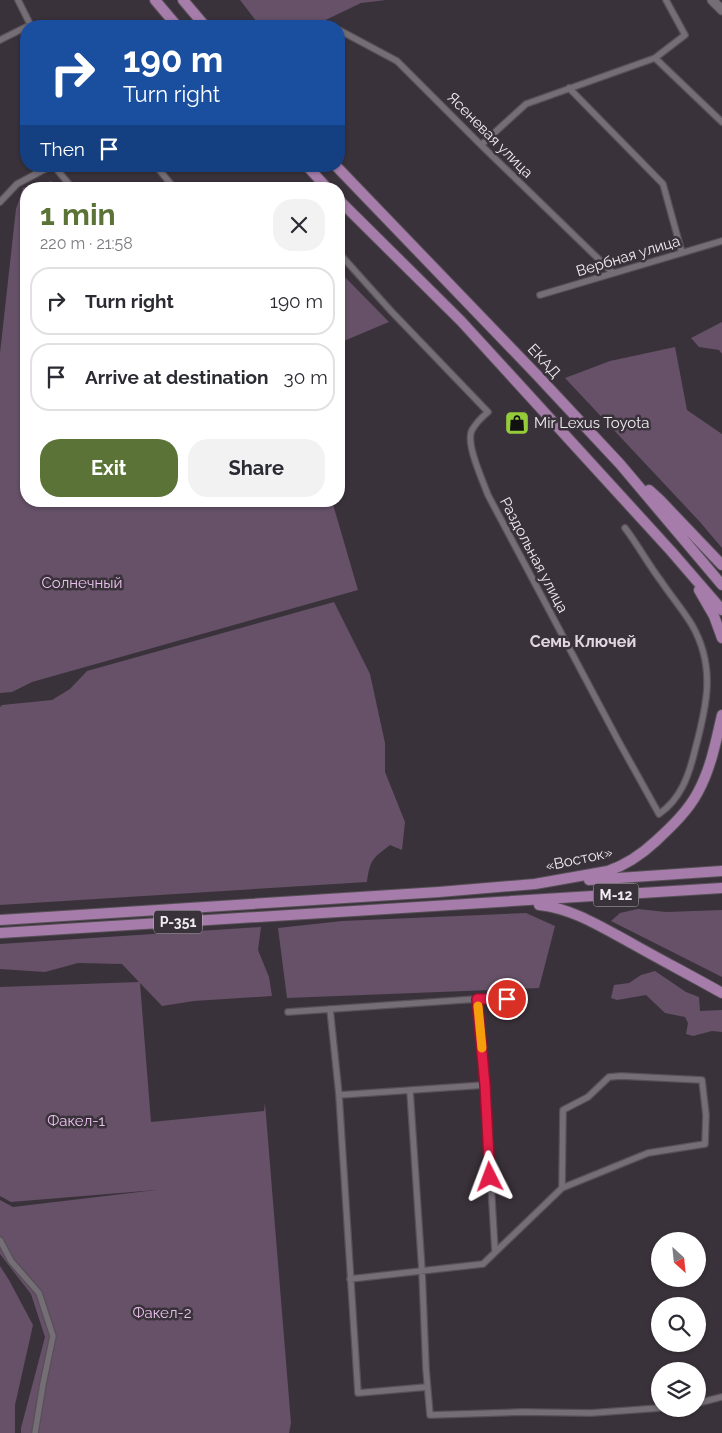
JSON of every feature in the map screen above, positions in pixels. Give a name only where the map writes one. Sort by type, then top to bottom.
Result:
[{"type":"highway","points":[[156,0],[172,20]]},
{"type":"highway","points":[[183,0],[200,20]]},
{"type":"highway","points":[[312,172],[322,182]]},
{"type":"highway","name":"ЕКАД","points":[[342,172],[620,464],[722,585]]},
{"type":"highway","points":[[345,206],[461,321],[671,551],[722,610]]},
{"type":"highway","points":[[620,464],[660,500],[722,565]]},
{"type":"highway","points":[[671,551],[705,599],[722,638]]},
{"type":"highway","name":"«Восток»","points":[[0,920],[440,892],[535,884],[617,868],[651,845],[685,812],[706,776],[722,715]]},
{"type":"highway","points":[[535,884],[722,871]]},
{"type":"highway","name":"М-12","points":[[356,911],[722,888]]},
{"type":"highway","points":[[511,902],[550,906],[574,914],[722,993]]},
{"type":"highway","name":"Р-351","points":[[0,933],[356,911]]},
{"type":"main road","points":[[712,0],[722,10]]},
{"type":"street","points":[[18,0],[26,20]]},
{"type":"street","points":[[481,145],[526,104],[655,58],[685,35],[666,0]]},
{"type":"street","points":[[0,40],[20,30]]},
{"type":"street","name":"Ясеневая улица","points":[[345,33],[397,61],[613,273]]},
{"type":"street","points":[[655,58],[722,122]]},
{"type":"street","points":[[569,88],[663,184],[682,252]]},
{"type":"street","points":[[21,182],[40,172]]},
{"type":"street","points":[[57,172],[67,182]]},
{"type":"street","points":[[161,172],[169,182]]},
{"type":"street","points":[[0,202],[20,182]]},
{"type":"street","name":"Вербная улица","points":[[540,295],[722,241]]},
{"type":"street","name":"Раздольная улица","points":[[345,260],[391,311],[488,412],[471,431],[470,438],[474,457],[488,495],[659,814],[670,807],[683,786],[691,765],[704,715],[708,688],[707,669],[698,637],[691,623],[625,528]]},
{"type":"street","points":[[288,1012],[477,999],[522,999]]},
{"type":"street","points":[[477,999],[485,1085],[495,1252]]},
{"type":"street","points":[[330,1009],[339,1095],[358,1393],[428,1387]]},
{"type":"street","points":[[350,1279],[483,1264],[562,1188],[648,1153],[704,1144],[706,1115],[702,1080],[609,1077],[588,1097],[563,1110],[562,1188]]},
{"type":"street","points":[[339,1095],[485,1085]]},
{"type":"street","points":[[410,1091],[430,1415],[522,1412],[591,1413],[651,1409]]},
{"type":"street","points":[[0,1240],[12,1261],[39,1293],[53,1336],[35,1433]]},
{"type":"street","points":[[706,1401],[722,1397]]},
{"type":"green space","points":[[240,0],[386,0],[361,3],[326,20],[255,20]]},
{"type":"green space","name":"Солнечный","points":[[20,197],[20,507],[334,507],[358,590],[32,682],[12,692],[0,693],[0,353],[16,209]]},
{"type":"green space","points":[[345,277],[389,322],[345,340]]},
{"type":"green space","points":[[722,322],[722,354],[719,350],[699,347],[691,338]]},
{"type":"green space","points":[[675,347],[687,410],[722,434],[722,548],[565,378],[610,361]]},
{"type":"green space","points":[[334,602],[370,674],[385,743],[385,772],[405,822],[402,850],[390,845],[379,854],[371,864],[367,882],[0,905],[0,707],[2,705],[52,700],[70,689],[87,671]]},
{"type":"green space","points":[[638,909],[666,912],[722,910],[722,977],[611,921],[620,913]]},
{"type":"green space","points":[[526,913],[555,926],[539,988],[287,998],[278,928],[342,921]]},
{"type":"green space","name":"Факел-2","points":[[261,927],[258,950],[269,977],[272,996],[194,1001],[162,1006],[140,983],[151,1122],[264,1111],[265,1103],[291,1423],[289,1433],[21,1433],[45,1337],[31,1294],[0,1254],[0,1200],[13,1207],[156,1190],[11,1202],[0,1196],[0,987],[139,982],[122,964],[78,963],[45,972],[0,969],[0,944]]},
{"type":"green space","points":[[655,971],[686,992],[699,997],[700,1011],[722,1010],[722,1032],[712,1031],[693,1036],[686,1034],[688,1023],[685,1017],[665,1013],[646,995],[617,1000],[611,998],[614,985],[629,983],[641,975]]},
{"type":"green space","points":[[0,1266],[33,1325],[15,1405],[15,1433],[0,1433]]},
{"type":"slow traffic","points":[[478,1006],[482,1048]]},
{"type":"place","name":"Mir Lexus Toyota","points":[[517,423]]},
{"type":"district","name":"Семь Ключей","points":[[583,641]]},
{"type":"route","points":[[490,1177],[485,1085],[477,999],[507,999]]},
{"type":"park label","name":"Факел-1","points":[[76,1121]]}]
